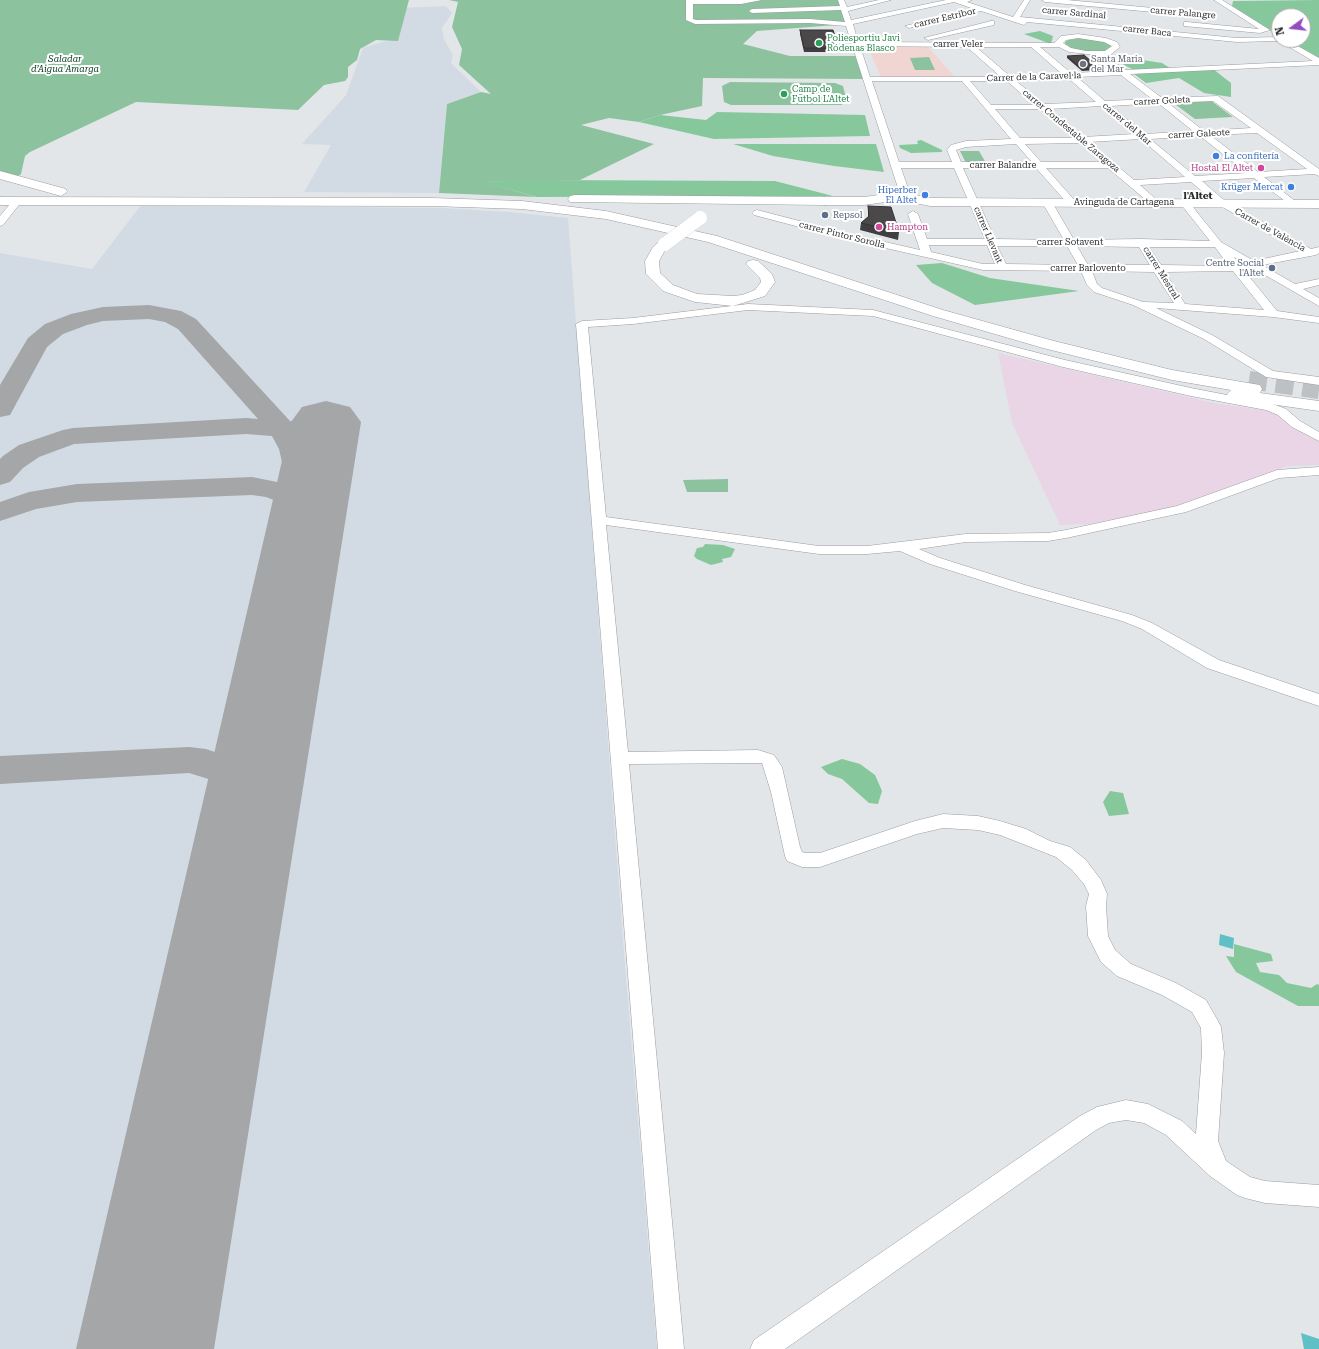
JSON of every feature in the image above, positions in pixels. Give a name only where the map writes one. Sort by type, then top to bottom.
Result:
[{"type":"highway","points":[[0,175],[46,189],[72,194],[196,197]]},
{"type":"highway","points":[[0,199],[196,197],[819,202]]},
{"type":"highway","points":[[62,198],[165,201]]},
{"type":"highway","points":[[0,199],[18,201],[425,201],[522,206],[573,211],[641,222],[712,239],[938,313],[1049,345],[1172,374],[1252,385],[1050,339],[942,307],[758,247],[688,227],[575,207],[464,199]]},
{"type":"highway","points":[[753,264],[767,277],[768,282],[760,293],[733,301],[694,298],[668,288],[654,274],[652,261],[658,250],[665,244],[712,210],[733,205],[819,202]]},
{"type":"highway","points":[[573,211],[642,227],[904,314],[1068,360],[1186,386],[1319,406]]},
{"type":"main road","name":"Avinguda de Cartagena","points":[[819,202],[871,204],[908,202],[1319,204]]},
{"type":"main road","points":[[1292,204],[1319,218]]},
{"type":"street","points":[[759,0],[741,2],[690,1],[690,20],[695,22],[810,21],[850,24],[954,0],[970,0]]},
{"type":"street","points":[[746,11],[843,6],[888,0]]},
{"type":"street","points":[[954,0],[1068,37],[1090,37],[1106,40],[1116,46],[1112,51],[1100,54],[1077,52],[1059,45],[1060,40],[1068,37]]},
{"type":"street","points":[[1016,19],[1028,0]]},
{"type":"street","name":"carrer Palangre","points":[[1045,0],[1105,3],[1212,16]]},
{"type":"street","points":[[1090,37],[1105,3]]},
{"type":"street","points":[[1216,3],[1228,7],[1269,32]]},
{"type":"street","points":[[843,6],[857,44],[895,165],[925,248]]},
{"type":"street","name":"carrer Sardinal","points":[[1022,8],[1034,9]]},
{"type":"street","name":"carrer Estribor","points":[[909,26],[982,9]]},
{"type":"street","points":[[690,11],[698,11]]},
{"type":"street","name":"carrer Palangre","points":[[1228,17],[1248,19]]},
{"type":"street","name":"carrer Baca","points":[[1016,19],[1097,21],[1237,40],[1271,39]]},
{"type":"street","points":[[926,44],[922,40],[991,23]]},
{"type":"street","points":[[1178,23],[1269,32]]},
{"type":"street","points":[[971,45],[1010,36]]},
{"type":"street","name":"carrer Veler","points":[[857,44],[1059,45]]},
{"type":"street","name":"carrer Condestable Zaragoza","points":[[971,45],[1155,203]]},
{"type":"street","name":"carrer del Mar","points":[[1032,45],[1222,203]]},
{"type":"street","points":[[1295,48],[1319,62]]},
{"type":"street","points":[[1100,54],[1292,204]]},
{"type":"street","name":"Carrer de la Caravel·la","points":[[868,79],[1010,79],[1319,62]]},
{"type":"street","points":[[964,79],[990,107],[1071,202]]},
{"type":"street","name":"carrer Goleta","points":[[990,107],[1043,107],[1215,98],[1259,130]]},
{"type":"street","points":[[1259,130],[1318,172]]},
{"type":"street","name":"carrer Galeote","points":[[954,147],[966,144],[1019,141],[1082,140],[1259,130]]},
{"type":"street","name":"carrer Llevant","points":[[954,147],[951,150],[959,165],[1002,268]]},
{"type":"street","name":"carrer Balandre","points":[[895,165],[1111,165]]},
{"type":"street","points":[[1132,183],[1318,172]]},
{"type":"street","points":[[0,222],[18,201]]},
{"type":"street","points":[[1047,202],[1085,268],[1092,285],[1098,290],[1137,303],[1208,337],[1270,374],[1319,381]]},
{"type":"street","points":[[1185,203],[1273,314]]},
{"type":"street","name":"Carrer de València","points":[[1222,203],[1314,251],[1319,257]]},
{"type":"street","name":"carrer Pintor Sorolla","points":[[757,213],[906,250],[925,248]]},
{"type":"street","name":"carrer Sotavent","points":[[925,248],[991,242],[1142,242],[1218,244]]},
{"type":"street","name":"carrer Mestral","points":[[1142,242],[1180,304]]},
{"type":"street","points":[[1218,244],[1319,304]]},
{"type":"street","name":"carrer Barlovento","points":[[925,248],[973,266],[1002,268],[1228,269],[1314,251]]},
{"type":"street","points":[[1292,288],[1319,282]]},
{"type":"street","points":[[1137,303],[1273,314],[1319,320]]},
{"type":"street","points":[[671,1349],[582,324],[633,321],[733,308],[865,311],[1013,351],[1122,378],[1269,407],[1282,412],[1296,424],[1319,437]]},
{"type":"street","points":[[599,520],[638,524],[819,550],[867,550],[902,547],[966,538],[1054,536],[1181,509],[1277,474],[1319,471]]},
{"type":"street","points":[[902,547],[935,561],[1020,588],[1126,618],[1147,626],[1213,664],[1319,700]]},
{"type":"street","points":[[620,758],[758,756],[768,759],[773,767],[780,792],[794,856],[806,861],[820,860],[915,828],[944,821],[978,823],[1000,828],[1020,834],[1062,852],[1079,865],[1092,880],[1098,894],[1096,906],[1098,936],[1108,956],[1124,970],[1169,989],[1199,1006],[1210,1027],[1213,1053],[1207,1141],[1218,1168]]},
{"type":"street","points":[[763,1349],[1088,1123],[1105,1114],[1126,1110],[1148,1114],[1174,1128],[1218,1168],[1244,1187],[1265,1192],[1319,1196]]},
{"type":"shaded area","points":[[446,6],[452,13],[442,28],[444,39],[453,55],[451,63],[481,92],[447,104],[439,193],[304,192],[331,145],[302,144],[346,95],[363,48],[389,40],[399,8]]},
{"type":"shaded area","points":[[868,47],[928,47],[954,76],[881,77]]},
{"type":"shaded area","points":[[141,205],[442,208],[509,212],[568,218],[625,965],[657,1349],[0,1349],[0,253],[92,269]]},
{"type":"shaded area","points":[[998,353],[1214,403],[1276,412],[1319,439],[1319,465],[1287,466],[1170,508],[1089,524],[1060,525],[1012,423]]},
{"type":"green space","name":"Saladar d’Aigua Amarga","points":[[0,0],[409,0],[398,41],[376,40],[360,49],[357,60],[348,67],[348,77],[345,81],[324,85],[298,110],[136,102],[30,152],[25,156],[21,174],[16,178],[0,173]]},
{"type":"green space","points":[[449,0],[840,0],[850,24],[757,31],[743,44],[790,56],[861,56],[868,79],[703,78],[702,106],[660,115],[639,122],[609,118],[581,125],[654,144],[580,180],[484,182],[536,197],[439,193],[447,104],[481,92],[491,94],[459,65],[462,49],[452,27],[458,2]]},
{"type":"green space","points":[[1319,0],[1319,59],[1300,48],[1311,48],[1311,8],[1271,8],[1271,31],[1232,6],[1233,1]]},
{"type":"green space","points":[[1040,31],[1053,36],[1051,44],[1024,34]]},
{"type":"green space","points":[[1080,38],[1106,42],[1112,47],[1105,51],[1087,52],[1071,49],[1065,45],[1065,42],[1068,40]]},
{"type":"green space","points":[[1116,56],[1162,63],[1170,68],[1134,70],[1124,65]]},
{"type":"green space","points":[[929,57],[935,70],[915,70],[910,58]]},
{"type":"green space","points":[[1213,69],[1231,83],[1231,97],[1204,93],[1179,78],[1146,83],[1134,74],[1172,70]]},
{"type":"green space","name":"Camp de Futbol L'Altet","points":[[730,82],[835,83],[843,86],[847,102],[841,105],[731,105],[724,102],[722,86]]},
{"type":"green space","points":[[1210,100],[1233,117],[1195,119],[1172,102]]},
{"type":"green space","points":[[717,112],[865,115],[870,136],[714,139],[639,122],[660,115],[706,120]]},
{"type":"green space","points":[[921,140],[942,150],[942,152],[911,153],[900,148],[899,145],[918,144],[917,141]]},
{"type":"green space","points":[[733,144],[876,144],[884,172],[773,156]]},
{"type":"green space","points":[[960,151],[979,151],[986,163],[966,163]]},
{"type":"green space","points":[[533,180],[775,181],[833,196],[537,197],[482,182]]},
{"type":"green space","points":[[942,263],[990,278],[1079,291],[975,305],[932,283],[916,265]]},
{"type":"green space","points":[[728,479],[728,492],[687,492],[683,480]]},
{"type":"green space","points":[[705,544],[723,545],[735,549],[731,557],[722,559],[723,562],[711,565],[697,559],[694,556],[697,548],[703,547]]},
{"type":"green space","points":[[842,759],[860,764],[875,775],[882,791],[878,804],[869,803],[842,779],[828,774],[821,767]]},
{"type":"green space","points":[[1110,791],[1123,793],[1129,814],[1109,816],[1103,802]]},
{"type":"green space","points":[[1234,944],[1271,954],[1273,961],[1256,963],[1260,972],[1279,975],[1287,983],[1311,988],[1317,984],[1319,985],[1319,1006],[1298,1006],[1236,972],[1226,956],[1234,957]]},
{"type":"water","points":[[1220,934],[1234,938],[1233,949],[1219,945]]},
{"type":"water","points":[[1301,1333],[1319,1339],[1319,1349],[1304,1349]]},
{"type":"building","name":"Poliesportiu Javi Ródenas Blasco","points":[[800,30],[833,30],[839,48],[804,48]]},
{"type":"building","name":"Santa Maria del Mar","points":[[1084,55],[1099,68],[1082,69],[1067,56]]},
{"type":"building","points":[[868,206],[891,207],[899,232],[861,223],[869,216]]},
{"type":"taxiway","points":[[0,409],[37,343],[54,329],[80,319],[103,314],[149,312],[172,316],[187,324],[282,429]]},
{"type":"taxiway","points":[[0,476],[13,462],[29,451],[54,441],[73,436],[246,426],[282,429]]},
{"type":"taxiway","points":[[0,512],[29,501],[77,493],[252,486],[273,489],[289,496],[299,504],[308,517],[300,474],[293,449],[282,429]]},
{"type":"taxiway","points":[[282,429],[295,430]]},
{"type":"taxiway","points":[[0,770],[189,760],[206,763],[228,771],[245,786],[252,805]]},
{"type":"runway","points":[[145,1349],[326,422]]},
{"type":"tunnel","points":[[1249,380],[1319,390]]},
{"type":"place","name":"Poliesportiu Javi Ródenas Blasco","points":[[819,43]]},
{"type":"place","name":"Santa Maria del Mar","points":[[1083,64]]},
{"type":"place","name":"Camp de Futbol L'Altet","points":[[784,94]]},
{"type":"place","name":"La confitería","points":[[1216,156]]},
{"type":"place","name":"Hostal El Altet","points":[[1261,168]]},
{"type":"place","name":"Krüger Mercat","points":[[1291,187]]},
{"type":"place","name":"Hiperber El Altet","points":[[925,195]]},
{"type":"place","name":"Repsol","points":[[825,215]]},
{"type":"place","name":"Hampton","points":[[879,227]]},
{"type":"place","name":"Centre Social l'Altet","points":[[1272,268]]},
{"type":"district","name":"l'Altet","points":[[1198,196]]}]
